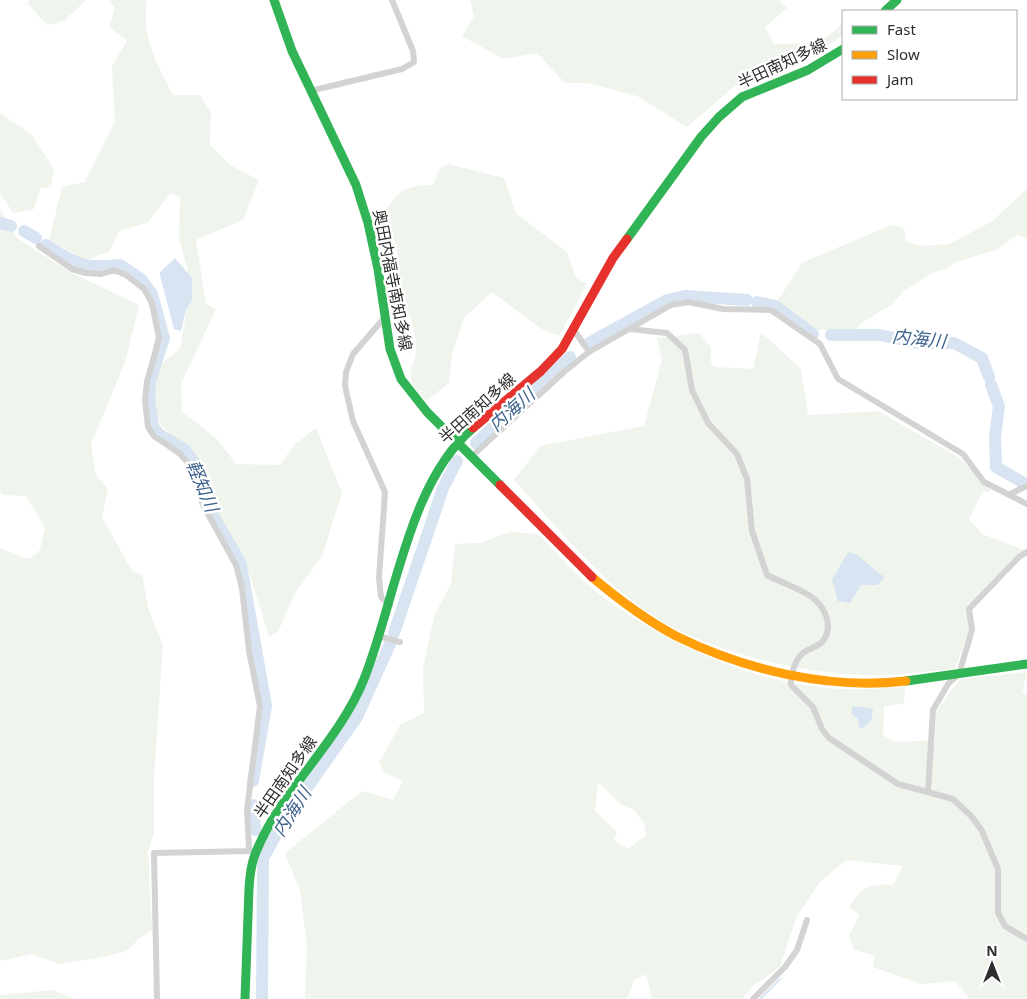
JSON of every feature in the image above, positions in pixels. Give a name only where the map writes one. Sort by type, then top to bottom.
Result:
[{"type":"main road","name":"奥田内福寺南知多線","points":[[274,0],[310,91],[340,149],[356,186],[368,223],[386,316],[390,349],[400,379],[427,412],[563,549],[624,604],[675,635],[704,649],[753,666],[791,676],[865,683],[889,683],[1027,664]]},
{"type":"main road","points":[[886,10],[897,0]]},
{"type":"main road","name":"半田南知多線","points":[[245,999],[252,851],[350,709],[364,680],[390,606],[428,485],[440,465],[458,442],[541,372],[562,349],[613,258],[701,137],[719,117],[742,97],[808,70],[842,51]]},
{"type":"street","points":[[310,91],[402,69],[414,62],[413,51],[392,0]]},
{"type":"street","points":[[39,246],[72,269],[86,273],[101,274],[114,270],[126,275],[144,289],[152,303],[159,338],[147,382],[145,400],[148,427],[154,436],[179,453],[189,464],[203,505],[236,565],[242,588],[249,651],[260,706],[247,810],[252,851],[154,853],[158,999]]},
{"type":"street","points":[[472,456],[565,371],[589,352],[671,305],[688,302],[723,308],[771,310],[820,344],[838,379],[963,454],[984,482],[1027,504]]},
{"type":"street","points":[[386,316],[353,354],[346,372],[345,386],[353,421],[385,492],[379,578],[381,597],[390,606]]},
{"type":"street","points":[[630,329],[667,333],[685,350],[692,390],[708,422],[737,454],[747,480],[752,531],[767,575],[809,596],[825,610],[828,622],[824,640],[803,653],[791,676],[790,685],[813,707],[822,729],[829,738],[898,784],[953,799],[972,817],[982,832],[998,869],[998,913],[1005,926],[1027,939]]},
{"type":"street","points":[[574,330],[589,352]]},
{"type":"street","points":[[1010,494],[1027,486]]},
{"type":"street","points":[[928,791],[930,730],[934,710],[948,684],[959,674],[972,630],[969,609],[1019,557],[1027,552]]},
{"type":"street","points":[[379,636],[400,642]]},
{"type":"street","points":[[753,999],[785,967],[797,950],[807,920]]},
{"type":"shaded area","points":[[29,0],[86,0],[64,21],[47,25],[28,4]]},
{"type":"shaded area","points":[[108,0],[147,0],[146,26],[151,49],[173,95],[200,95],[211,113],[210,145],[230,165],[259,180],[243,220],[196,240],[206,304],[216,309],[181,384],[182,412],[217,439],[236,464],[280,465],[293,446],[316,428],[342,493],[322,556],[295,593],[278,632],[269,636],[246,563],[217,513],[198,461],[189,449],[173,438],[156,419],[153,393],[157,367],[180,349],[187,309],[187,268],[179,238],[180,198],[171,193],[147,223],[119,231],[110,251],[86,260],[49,240],[62,187],[85,182],[115,122],[112,66],[127,41],[109,27],[115,8]]},
{"type":"shaded area","points":[[470,0],[779,0],[787,8],[765,27],[774,44],[812,42],[836,30],[842,23],[842,35],[834,42],[803,60],[798,56],[782,58],[779,67],[736,85],[687,127],[637,96],[588,83],[565,83],[537,53],[503,59],[462,36],[474,16]]},
{"type":"shaded area","points":[[0,113],[32,135],[54,169],[51,187],[40,188],[34,209],[13,213],[0,193]]},
{"type":"shaded area","points":[[448,164],[504,178],[516,213],[567,252],[576,278],[587,284],[559,336],[540,328],[492,292],[464,318],[452,353],[449,383],[426,401],[412,383],[411,372],[416,353],[416,343],[410,316],[389,307],[384,265],[398,258],[393,233],[376,222],[398,194],[411,188],[433,185],[439,170]]},
{"type":"shaded area","points":[[1027,189],[1027,238],[1017,235],[996,250],[956,262],[946,269],[932,273],[904,291],[891,305],[860,324],[856,331],[814,330],[776,303],[803,262],[892,225],[904,228],[906,242],[921,246],[949,244],[991,222]]},
{"type":"shaded area","points":[[0,209],[17,238],[70,272],[139,305],[126,360],[91,444],[96,475],[108,489],[102,517],[132,571],[142,574],[148,608],[163,645],[154,776],[154,833],[148,852],[152,930],[137,940],[131,948],[120,953],[59,964],[32,954],[0,961],[0,548],[24,558],[30,558],[40,550],[45,528],[26,496],[2,495],[0,491]]},
{"type":"shaded area","points":[[175,258],[192,278],[192,300],[186,310],[181,331],[174,329],[160,275],[160,272]]},
{"type":"shaded area","points":[[761,332],[801,369],[808,415],[878,411],[960,458],[991,491],[982,493],[969,519],[982,534],[1027,551],[967,607],[969,630],[955,669],[887,675],[839,674],[754,658],[698,639],[673,628],[632,601],[579,552],[514,480],[540,446],[644,426],[662,360],[657,338],[699,333],[711,347],[711,363],[714,367],[753,369]]},
{"type":"shaded area","points":[[510,532],[538,534],[586,583],[629,615],[687,647],[749,672],[781,681],[813,686],[852,689],[905,687],[904,703],[884,707],[883,735],[895,742],[935,740],[936,712],[960,679],[1027,672],[1022,693],[1027,693],[1027,999],[970,999],[955,981],[921,984],[873,967],[874,955],[854,950],[849,936],[860,914],[849,908],[857,895],[866,888],[878,885],[893,885],[903,866],[846,860],[820,882],[796,918],[780,967],[753,986],[742,999],[652,999],[646,974],[634,980],[627,999],[305,999],[307,947],[300,891],[285,853],[362,791],[393,800],[403,781],[385,773],[379,763],[400,725],[424,713],[423,669],[434,616],[451,584],[455,544],[480,543]],"holes":[[[598,782],[620,804],[633,809],[644,822],[646,835],[628,849],[614,840],[617,832],[595,811]]]},
{"type":"shaded area","points":[[848,552],[856,554],[885,578],[877,585],[861,585],[850,603],[838,601],[832,580]]},
{"type":"shaded area","points":[[853,706],[873,709],[871,721],[863,728],[859,727],[858,719],[851,714]]},
{"type":"shaded area","points":[[53,990],[74,999],[0,999],[0,995]]},
{"type":"waterway","name":"軽知川","points":[[0,223],[11,226]]},
{"type":"waterway","name":"軽知川","points":[[24,231],[36,238]]},
{"type":"waterway","name":"軽知川","points":[[46,245],[81,264],[97,266],[120,265],[141,279],[152,294],[164,338],[150,382],[149,400],[153,427],[160,435],[185,450],[194,463],[209,508],[241,564],[266,706],[253,781]]},
{"type":"waterway","name":"内海川","points":[[589,343],[667,300],[685,296],[747,300]]},
{"type":"waterway","name":"内海川","points":[[757,302],[775,306],[813,334]]},
{"type":"waterway","name":"内海川","points":[[831,335],[880,335],[918,343],[954,343],[982,358],[989,377]]},
{"type":"waterway","name":"内海川","points":[[476,443],[570,357]]},
{"type":"waterway","name":"内海川","points":[[991,385],[999,406],[995,437],[996,467],[1022,482]]},
{"type":"waterway","name":"内海川","points":[[394,633],[443,488],[457,461]]},
{"type":"waterway","name":"内海川","points":[[262,999],[263,858],[285,819],[357,717],[390,644]]},
{"type":"waterway","name":"軽知川","points":[[253,805],[255,830]]},
{"type":"waterway","points":[[760,999],[780,979]]},
{"type":"traffic: fast","points":[[274,0],[292,51],[356,185],[368,223],[378,269],[390,349],[401,379],[427,412],[500,485]]},
{"type":"traffic: fast","points":[[886,10],[897,0]]},
{"type":"traffic: fast","points":[[627,239],[701,137],[719,117],[742,97],[808,70],[842,50]]},
{"type":"traffic: fast","points":[[245,999],[249,883],[253,859],[267,829],[280,808],[340,724],[353,702],[364,679],[375,648],[418,511],[433,480],[451,451],[473,428]]},
{"type":"traffic: fast","points":[[906,681],[1027,664]]},
{"type":"traffic: slow","points":[[592,577],[632,609],[665,630],[730,659],[788,675],[818,680],[847,683],[906,681]]},
{"type":"traffic: jam","points":[[473,428],[541,371],[562,349],[613,258],[627,239]]},
{"type":"traffic: jam","points":[[500,485],[592,577]]}]
